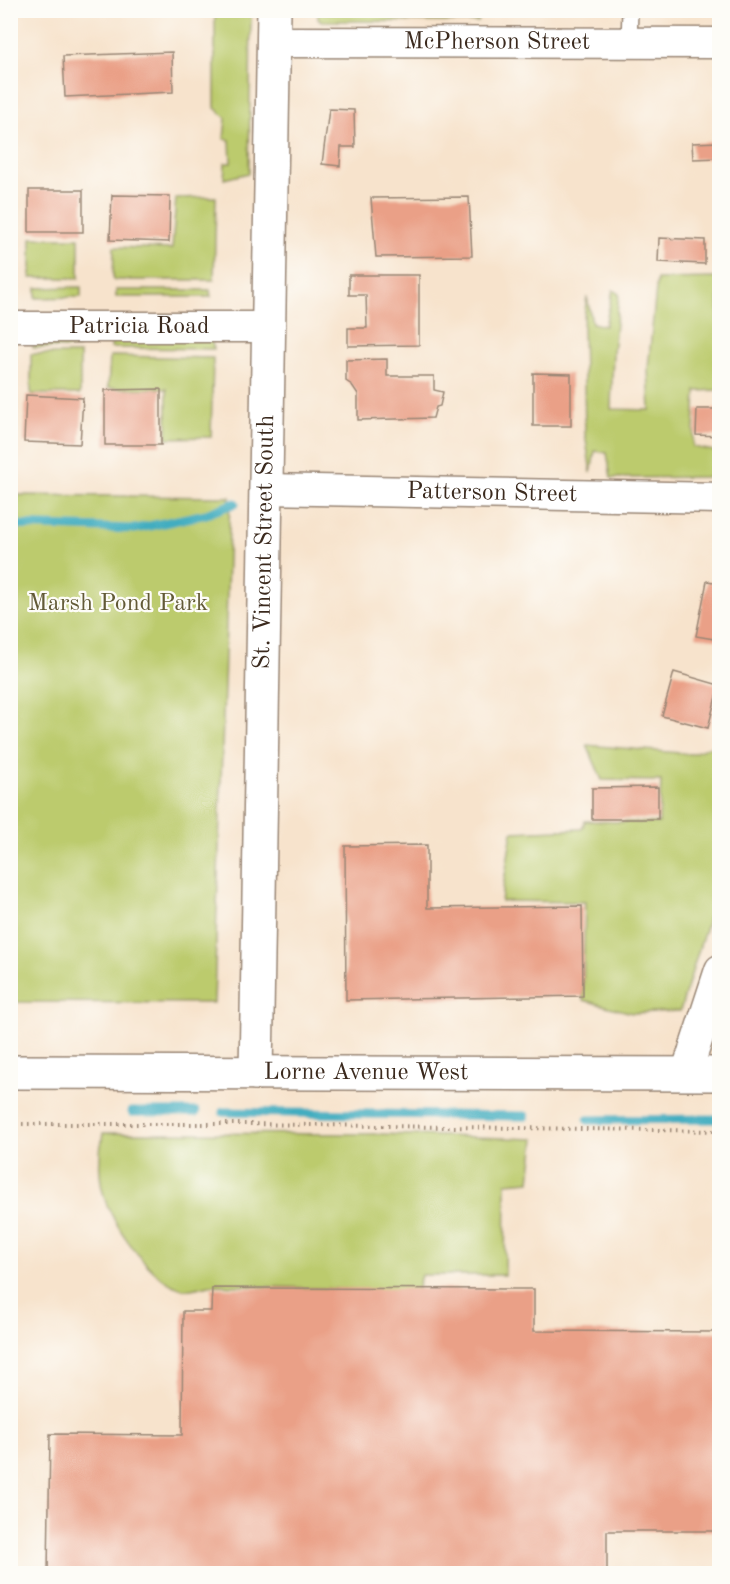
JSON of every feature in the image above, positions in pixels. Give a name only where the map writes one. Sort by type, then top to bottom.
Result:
[{"type":"street","name":"St. Vincent Street South","points":[[256,1073],[274,10]]},
{"type":"street","name":"McPherson Street","points":[[273,42],[720,43]]},
{"type":"street","name":"Patricia Road","points":[[10,327],[269,327]]},
{"type":"street","name":"Patterson Street","points":[[266,489],[720,498]]},
{"type":"street","points":[[686,1074],[720,970]]},
{"type":"street","name":"Lorne Avenue West","points":[[10,1072],[720,1074]]},
{"type":"lane","points":[[629,43],[630,10]]},
{"type":"path","points":[[10,1124],[246,1124],[720,1131]]},
{"type":"green space","points":[[318,10],[484,11],[478,22],[322,21],[318,19]]},
{"type":"green space","points":[[215,11],[251,11],[249,173],[224,179],[225,163],[231,163],[230,140],[224,139],[226,118],[215,108]]},
{"type":"green space","points":[[216,197],[214,280],[113,280],[114,247],[172,249],[176,198]]},
{"type":"green space","points":[[31,238],[79,238],[79,278],[31,278]]},
{"type":"green space","points":[[719,278],[719,390],[696,391],[693,447],[719,452],[719,477],[611,478],[607,453],[595,451],[591,473],[585,433],[583,325],[587,297],[592,323],[605,326],[613,290],[619,294],[613,353],[611,409],[650,410],[648,369],[657,279]]},
{"type":"green space","points":[[81,287],[81,297],[36,298],[36,288]]},
{"type":"green space","points":[[116,290],[210,290],[211,297],[116,297]]},
{"type":"green space","points":[[33,338],[78,338],[78,348],[33,348]]},
{"type":"green space","points":[[112,338],[211,340],[214,349],[111,348]]},
{"type":"green space","points":[[31,354],[80,354],[80,394],[31,394]]},
{"type":"green space","points":[[110,356],[213,358],[211,437],[167,438],[167,389],[108,388]]},
{"type":"green space","name":"Marsh Pond Park","points":[[11,495],[230,497],[214,1003],[11,1002]]},
{"type":"green space","points":[[719,743],[719,884],[680,1011],[632,1013],[583,1000],[585,902],[501,901],[512,832],[582,829],[585,821],[659,823],[661,781],[602,780],[587,745],[691,754]]},
{"type":"green space","points":[[103,1133],[381,1134],[535,1139],[530,1181],[506,1183],[505,1275],[421,1275],[417,1291],[210,1285],[183,1289],[160,1277],[149,1267],[138,1255],[113,1217],[104,1197],[100,1179],[100,1151]]},
{"type":"building","points":[[172,52],[173,92],[65,97],[63,56]]},
{"type":"building","points":[[329,109],[354,110],[355,147],[341,147],[340,166],[322,164]]},
{"type":"building","points":[[720,142],[720,158],[693,159],[692,143]]},
{"type":"building","points":[[29,190],[83,190],[83,232],[29,232]]},
{"type":"building","points":[[112,195],[170,196],[169,242],[110,240]]},
{"type":"building","points":[[469,197],[472,256],[376,257],[371,198]]},
{"type":"building","points":[[659,238],[705,240],[705,264],[658,262]]},
{"type":"building","points":[[349,275],[419,275],[419,345],[348,346],[348,328],[367,328],[366,295],[349,295]]},
{"type":"building","points":[[387,359],[387,376],[434,376],[434,390],[443,392],[440,406],[436,407],[433,418],[358,420],[358,394],[346,381],[346,360]]},
{"type":"building","points":[[533,373],[571,374],[571,426],[533,426]]},
{"type":"building","points":[[161,389],[161,445],[105,445],[105,390]]},
{"type":"building","points":[[26,395],[83,398],[80,444],[24,442]]},
{"type":"building","points":[[697,409],[720,409],[720,436],[696,435]]},
{"type":"building","points":[[707,581],[720,583],[720,640],[696,636]]},
{"type":"building","points":[[674,672],[719,685],[708,728],[662,716]]},
{"type":"building","points":[[658,787],[658,819],[592,819],[592,788]]},
{"type":"building","points":[[427,845],[427,908],[582,906],[583,996],[346,1000],[345,846]]},
{"type":"building","points":[[212,1288],[534,1289],[534,1331],[720,1332],[720,1531],[607,1531],[607,1574],[48,1574],[50,1434],[182,1435],[183,1311],[211,1311]]},
{"type":"waterway","points":[[10,525],[135,529],[206,514],[235,503]]},
{"type":"waterway","points":[[132,1112],[196,1112]]},
{"type":"waterway","points":[[223,1112],[525,1116]]},
{"type":"waterway","points":[[588,1120],[720,1119]]}]
